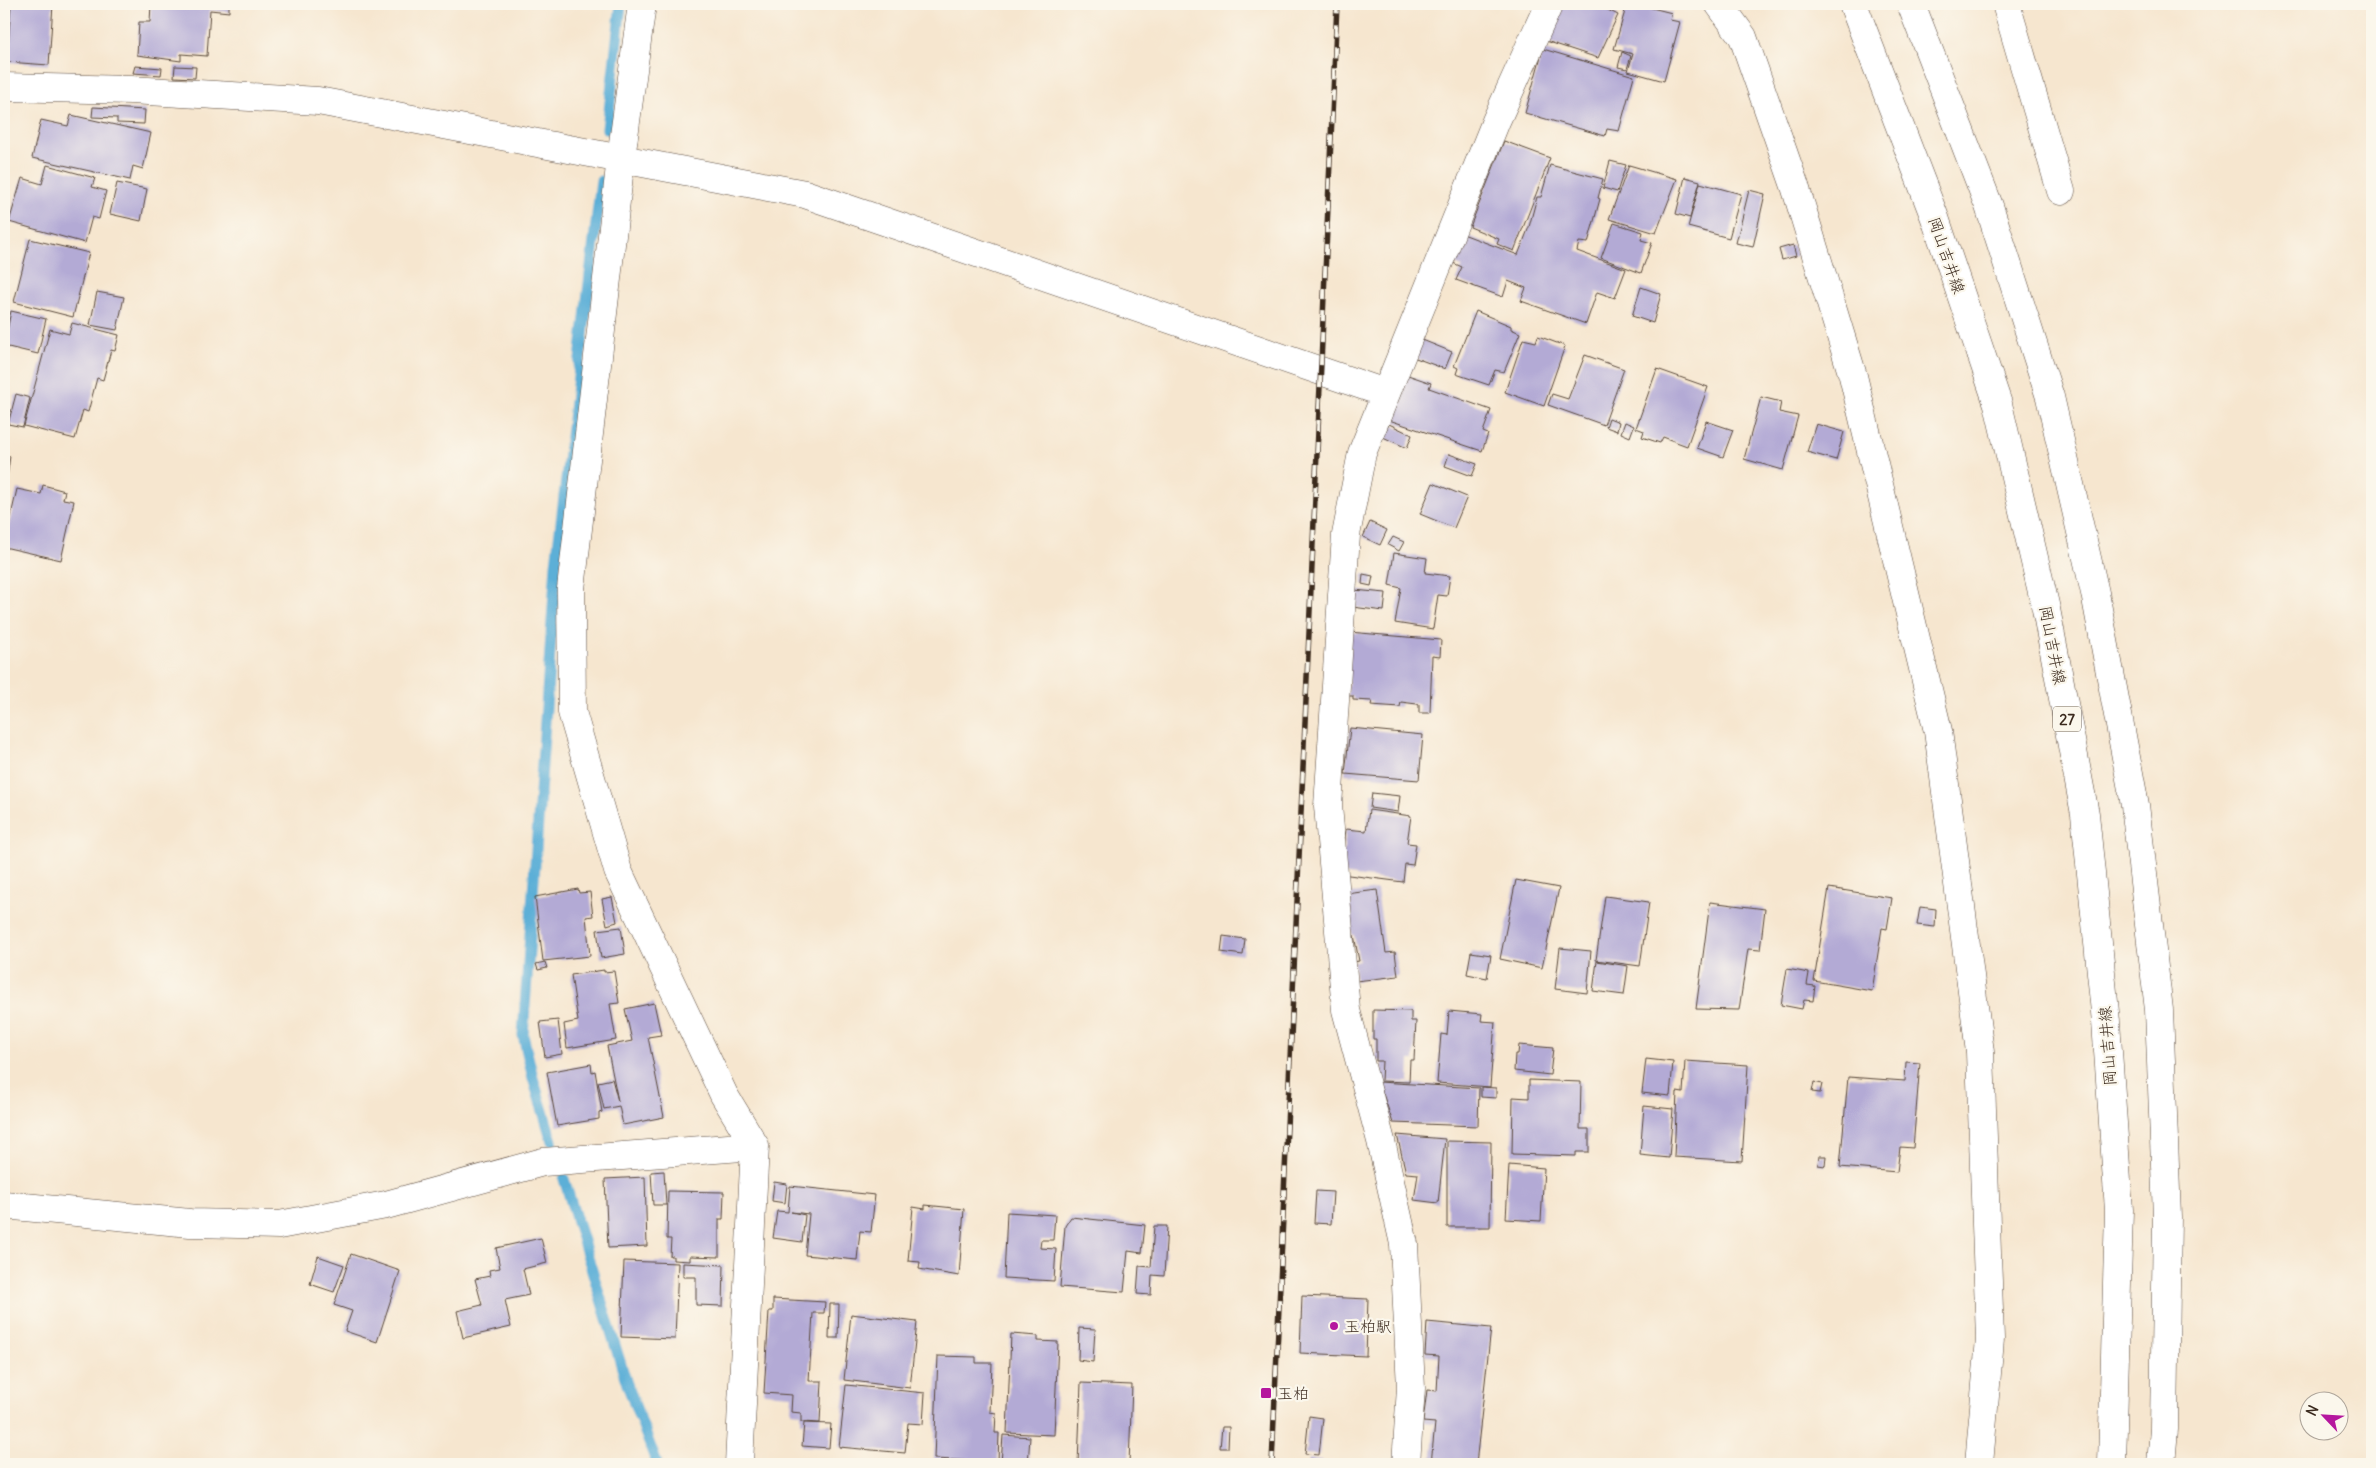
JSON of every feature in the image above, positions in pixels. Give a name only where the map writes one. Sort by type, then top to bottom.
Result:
[{"type":"street","points":[[642,4],[621,158],[571,589],[572,712],[618,871],[724,1095],[755,1146],[739,1464]]},
{"type":"street","points":[[1406,1464],[1411,1388],[1404,1244],[1381,1141],[1346,1010],[1328,806],[1346,535],[1362,453],[1496,121],[1549,4]]},
{"type":"street","points":[[1718,4],[1743,37],[1795,186],[1853,376],[1938,731],[1980,1052],[1990,1339],[1979,1464]]},
{"type":"street","name":"岡山吉井線","points":[[1853,4],[1935,218],[1998,404],[2046,609],[2085,814],[2106,1022],[2119,1210],[2112,1464]]},
{"type":"street","points":[[1911,4],[1989,206],[2050,398],[2094,594],[2135,805],[2159,1010],[2167,1197],[2164,1419],[2161,1464]]},
{"type":"street","points":[[2006,4],[2061,191]]},
{"type":"street","points":[[4,87],[131,90],[318,101],[804,194],[1385,393]]},
{"type":"street","points":[[4,1205],[190,1223],[279,1225],[386,1205],[543,1162],[755,1146]]},
{"type":"building","points":[[11,4],[53,4],[49,65],[7,62]]},
{"type":"building","points":[[151,4],[229,4],[229,12],[210,10],[207,56],[181,54],[181,61],[137,55],[139,22],[150,22]]},
{"type":"building","points":[[1563,4],[1609,4],[1606,9],[1618,15],[1598,58],[1546,41]]},
{"type":"building","points":[[1627,4],[1636,4],[1672,13],[1670,20],[1680,22],[1664,81],[1628,71],[1633,54],[1614,49]]},
{"type":"building","points":[[1543,49],[1634,76],[1619,131],[1607,129],[1605,136],[1525,113]]},
{"type":"building","points":[[1622,52],[1631,56],[1627,69],[1618,67]]},
{"type":"building","points":[[135,66],[162,68],[161,75],[133,73]]},
{"type":"building","points":[[175,66],[196,67],[195,78],[174,77]]},
{"type":"building","points":[[93,107],[145,110],[144,124],[117,123],[117,118],[92,117]]},
{"type":"building","points":[[71,115],[151,133],[143,169],[133,166],[130,180],[32,158],[41,120],[68,126]]},
{"type":"building","points":[[1504,141],[1550,158],[1514,251],[1497,244],[1499,239],[1470,227]]},
{"type":"building","points":[[1610,161],[1626,165],[1617,192],[1603,188]]},
{"type":"building","points":[[47,165],[95,178],[92,187],[106,191],[99,219],[92,217],[85,243],[9,222],[22,178],[42,184]]},
{"type":"building","points":[[1550,165],[1603,179],[1598,198],[1600,199],[1588,243],[1579,242],[1577,251],[1626,269],[1615,298],[1597,292],[1586,324],[1521,301],[1526,288],[1508,281],[1503,297],[1456,280],[1462,267],[1453,263],[1463,234],[1518,255],[1529,227],[1537,197],[1541,197]]},
{"type":"building","points":[[1629,165],[1677,179],[1656,233],[1609,219]]},
{"type":"building","points":[[1685,177],[1700,181],[1690,218],[1676,214]]},
{"type":"building","points":[[117,183],[147,189],[141,221],[110,214]]},
{"type":"building","points":[[1700,183],[1741,194],[1729,238],[1688,227]]},
{"type":"building","points":[[1749,190],[1765,194],[1753,247],[1736,243]]},
{"type":"building","points":[[1614,223],[1643,232],[1641,240],[1652,243],[1641,273],[1601,258]]},
{"type":"building","points":[[30,239],[89,253],[73,317],[14,302]]},
{"type":"building","points":[[1793,245],[1796,256],[1782,260],[1779,249]]},
{"type":"building","points":[[1641,287],[1661,294],[1653,323],[1632,316]]},
{"type":"building","points":[[97,292],[124,297],[117,330],[90,325]]},
{"type":"building","points":[[11,311],[46,319],[38,354],[4,346]]},
{"type":"building","points":[[1476,311],[1511,326],[1511,329],[1520,333],[1504,372],[1495,370],[1489,385],[1456,374],[1458,368],[1454,366]]},
{"type":"building","points":[[72,323],[119,335],[115,351],[111,350],[103,380],[97,378],[88,412],[83,410],[75,439],[24,426],[50,329],[69,334]]},
{"type":"building","points":[[1538,336],[1565,346],[1544,406],[1505,392],[1523,339],[1536,342]]},
{"type":"building","points":[[1420,339],[1452,352],[1445,369],[1413,357]]},
{"type":"building","points":[[1585,355],[1624,369],[1604,425],[1548,405],[1552,394],[1568,399]]},
{"type":"building","points":[[1657,369],[1708,387],[1687,446],[1663,437],[1660,443],[1642,437],[1644,431],[1636,428]]},
{"type":"building","points":[[1405,374],[1431,383],[1429,388],[1491,410],[1483,432],[1488,434],[1482,451],[1389,420]]},
{"type":"building","points":[[16,394],[30,398],[23,427],[8,424]]},
{"type":"building","points":[[1761,397],[1781,402],[1779,412],[1798,416],[1783,470],[1744,459]]},
{"type":"building","points":[[1609,418],[1619,422],[1617,431],[1606,427]]},
{"type":"building","points":[[1706,421],[1733,430],[1723,457],[1697,448]]},
{"type":"building","points":[[1625,422],[1634,426],[1630,437],[1621,433]]},
{"type":"building","points":[[1389,424],[1412,435],[1407,448],[1383,437]]},
{"type":"building","points":[[1816,424],[1844,432],[1836,460],[1807,452]]},
{"type":"building","points":[[1449,454],[1477,464],[1472,476],[1445,466]]},
{"type":"building","points":[[4,455],[10,456],[5,492],[4,491]]},
{"type":"building","points":[[1433,483],[1467,497],[1454,528],[1420,514]]},
{"type":"building","points":[[43,485],[65,491],[63,499],[74,501],[61,560],[4,547],[17,489],[41,494]]},
{"type":"building","points":[[1370,522],[1387,530],[1380,545],[1363,537]]},
{"type":"building","points":[[1393,537],[1404,542],[1399,551],[1388,545]]},
{"type":"building","points":[[1394,553],[1427,558],[1425,573],[1450,576],[1447,596],[1438,595],[1433,629],[1395,623],[1401,588],[1389,585]]},
{"type":"building","points":[[1363,574],[1373,576],[1371,586],[1362,584]]},
{"type":"building","points":[[1354,590],[1386,593],[1384,611],[1352,607]]},
{"type":"building","points":[[1349,632],[1441,640],[1440,657],[1432,656],[1430,713],[1419,713],[1419,705],[1417,704],[1401,702],[1400,707],[1371,705],[1372,701],[1353,700],[1353,696],[1348,696]]},
{"type":"building","points":[[1350,728],[1423,735],[1419,780],[1345,774]]},
{"type":"building","points":[[1372,793],[1400,796],[1398,812],[1370,808]]},
{"type":"building","points":[[1369,810],[1411,816],[1407,843],[1416,844],[1413,865],[1405,864],[1403,882],[1341,874],[1346,829],[1366,831]]},
{"type":"building","points":[[1516,880],[1559,888],[1542,968],[1500,959]]},
{"type":"building","points":[[1829,888],[1892,898],[1887,929],[1882,928],[1872,991],[1814,981]]},
{"type":"building","points":[[578,889],[579,893],[590,892],[593,916],[586,917],[590,956],[543,961],[535,897]]},
{"type":"building","points":[[1377,890],[1386,953],[1395,952],[1398,976],[1356,981],[1353,962],[1359,961],[1354,935],[1352,935],[1346,894]]},
{"type":"building","points":[[1605,896],[1649,902],[1640,966],[1596,960]]},
{"type":"building","points":[[612,897],[617,922],[607,925],[602,899]]},
{"type":"building","points":[[1710,902],[1765,909],[1760,950],[1748,949],[1739,1010],[1696,1009]]},
{"type":"building","points":[[1920,907],[1936,909],[1935,927],[1917,925]]},
{"type":"building","points":[[621,927],[625,954],[601,958],[597,930]]},
{"type":"building","points":[[1223,936],[1245,939],[1243,955],[1221,952]]},
{"type":"building","points":[[1560,948],[1591,951],[1587,993],[1555,989]]},
{"type":"building","points":[[1471,952],[1491,955],[1487,978],[1467,974]]},
{"type":"building","points":[[1597,961],[1628,966],[1624,995],[1593,991]]},
{"type":"building","points":[[545,962],[547,968],[538,970],[536,964]]},
{"type":"building","points":[[1787,969],[1809,973],[1807,985],[1815,986],[1813,1001],[1804,1000],[1802,1009],[1781,1005]]},
{"type":"building","points":[[604,970],[604,972],[614,971],[619,1003],[610,1004],[616,1040],[567,1048],[564,1024],[578,1021],[571,975]]},
{"type":"building","points":[[654,1003],[661,1035],[648,1037],[664,1117],[623,1125],[619,1106],[604,1109],[598,1082],[612,1079],[618,1101],[607,1046],[632,1041],[625,1009]]},
{"type":"building","points":[[1373,1010],[1411,1011],[1411,1021],[1416,1021],[1414,1060],[1410,1060],[1409,1082],[1381,1081],[1382,1061],[1376,1061],[1376,1039],[1373,1039]]},
{"type":"building","points":[[1449,1011],[1482,1014],[1481,1021],[1495,1022],[1490,1087],[1437,1083],[1441,1034],[1447,1035]]},
{"type":"building","points":[[558,1020],[562,1054],[545,1057],[540,1022]]},
{"type":"building","points":[[1519,1045],[1553,1048],[1550,1075],[1514,1071],[1515,1054],[1518,1054]]},
{"type":"building","points":[[1646,1059],[1673,1062],[1670,1096],[1642,1093]]},
{"type":"building","points":[[1685,1061],[1748,1065],[1742,1161],[1674,1157],[1677,1092],[1683,1093]]},
{"type":"building","points":[[1906,1062],[1920,1063],[1913,1148],[1900,1147],[1897,1172],[1840,1167],[1848,1077],[1905,1081]]},
{"type":"building","points":[[591,1064],[592,1072],[595,1071],[602,1112],[599,1113],[599,1119],[557,1126],[547,1072]]},
{"type":"building","points":[[1529,1080],[1581,1082],[1580,1129],[1589,1129],[1589,1152],[1576,1152],[1576,1156],[1512,1154],[1513,1097],[1529,1098]]},
{"type":"building","points":[[1379,1082],[1479,1088],[1478,1126],[1393,1123]]},
{"type":"building","points":[[1814,1082],[1822,1084],[1820,1093],[1812,1092]]},
{"type":"building","points":[[1481,1087],[1496,1088],[1496,1098],[1481,1097]]},
{"type":"building","points":[[1644,1106],[1673,1109],[1669,1158],[1640,1155]]},
{"type":"building","points":[[1397,1135],[1445,1139],[1438,1203],[1414,1200],[1418,1174],[1406,1173]]},
{"type":"building","points":[[1447,1141],[1491,1142],[1490,1227],[1447,1227]]},
{"type":"building","points":[[1819,1156],[1826,1156],[1825,1166],[1818,1165]]},
{"type":"building","points":[[1509,1165],[1544,1168],[1541,1221],[1506,1219]]},
{"type":"building","points":[[664,1171],[666,1205],[653,1205],[651,1172]]},
{"type":"building","points":[[645,1177],[647,1246],[608,1248],[605,1179]]},
{"type":"building","points":[[774,1182],[787,1184],[785,1203],[772,1201]]},
{"type":"building","points":[[790,1186],[875,1195],[871,1232],[860,1231],[857,1260],[805,1255],[809,1214],[791,1212],[805,1215],[802,1242],[773,1238],[777,1211],[788,1212]]},
{"type":"building","points":[[668,1191],[724,1192],[723,1219],[719,1219],[719,1257],[690,1256],[690,1261],[673,1260],[673,1256],[670,1256],[671,1239],[667,1239]]},
{"type":"building","points":[[1316,1191],[1333,1192],[1331,1224],[1314,1223]]},
{"type":"building","points":[[925,1205],[964,1209],[959,1276],[919,1269],[920,1262],[908,1261],[913,1207],[925,1209]]},
{"type":"building","points":[[1007,1212],[1055,1215],[1053,1240],[1041,1240],[1040,1248],[1056,1249],[1054,1281],[1004,1278]]},
{"type":"building","points":[[1071,1217],[1145,1225],[1142,1253],[1128,1251],[1124,1292],[1060,1287],[1065,1226]]},
{"type":"building","points":[[1154,1226],[1167,1226],[1164,1276],[1152,1275],[1151,1295],[1137,1294],[1139,1266],[1151,1267]]},
{"type":"building","points":[[541,1238],[547,1263],[523,1269],[529,1295],[505,1300],[511,1327],[463,1338],[457,1311],[482,1305],[475,1279],[490,1276],[489,1270],[500,1268],[496,1248]]},
{"type":"building","points":[[351,1254],[400,1271],[377,1342],[345,1331],[352,1311],[334,1305]]},
{"type":"building","points":[[318,1256],[344,1265],[334,1292],[310,1284]]},
{"type":"building","points":[[624,1261],[678,1263],[675,1339],[621,1337]]},
{"type":"building","points":[[683,1263],[724,1265],[723,1306],[696,1305],[696,1277],[683,1277]]},
{"type":"building","name":"玉柏駅","points":[[1302,1296],[1368,1299],[1366,1356],[1300,1353]]},
{"type":"building","points":[[773,1299],[825,1302],[824,1313],[813,1313],[809,1381],[822,1381],[820,1423],[801,1422],[801,1413],[791,1412],[792,1395],[764,1393],[769,1311],[773,1311]]},
{"type":"building","points":[[830,1304],[839,1304],[838,1338],[829,1338]]},
{"type":"building","points":[[851,1314],[917,1322],[910,1388],[844,1380]]},
{"type":"building","points":[[1427,1322],[1491,1328],[1476,1464],[1431,1464],[1435,1423],[1423,1422],[1427,1390],[1437,1391],[1439,1356],[1425,1355]]},
{"type":"building","points":[[1079,1328],[1095,1329],[1093,1362],[1078,1360]]},
{"type":"building","points":[[1011,1334],[1038,1336],[1038,1341],[1058,1342],[1054,1435],[1007,1433]]},
{"type":"building","points":[[938,1356],[976,1357],[976,1363],[992,1363],[990,1412],[996,1413],[995,1433],[999,1433],[998,1462],[934,1459]]},
{"type":"building","points":[[1081,1383],[1132,1385],[1129,1464],[1078,1464]]},
{"type":"building","points":[[846,1385],[925,1393],[923,1424],[908,1423],[905,1453],[839,1447]]},
{"type":"building","points":[[1309,1416],[1323,1418],[1319,1455],[1305,1454]]},
{"type":"building","points":[[804,1423],[831,1424],[829,1448],[802,1446]]},
{"type":"building","points":[[1222,1427],[1229,1427],[1228,1448],[1220,1448]]},
{"type":"building","points":[[1003,1435],[1030,1437],[1028,1464],[1001,1464]]},
{"type":"building","points":[[1309,1459],[1322,1461],[1321,1464],[1308,1464]]},
{"type":"waterway","points":[[607,129],[621,4]]},
{"type":"waterway","points":[[552,1141],[533,1078],[523,1035],[556,565],[601,181]]},
{"type":"waterway","points":[[564,1179],[627,1384],[657,1464]]},
{"type":"railway","points":[[1272,1464],[1337,4]]},
{"type":"place","name":"玉柏駅","points":[[1334,1326]]},
{"type":"place","name":"玉柏","points":[[1266,1393]]}]
